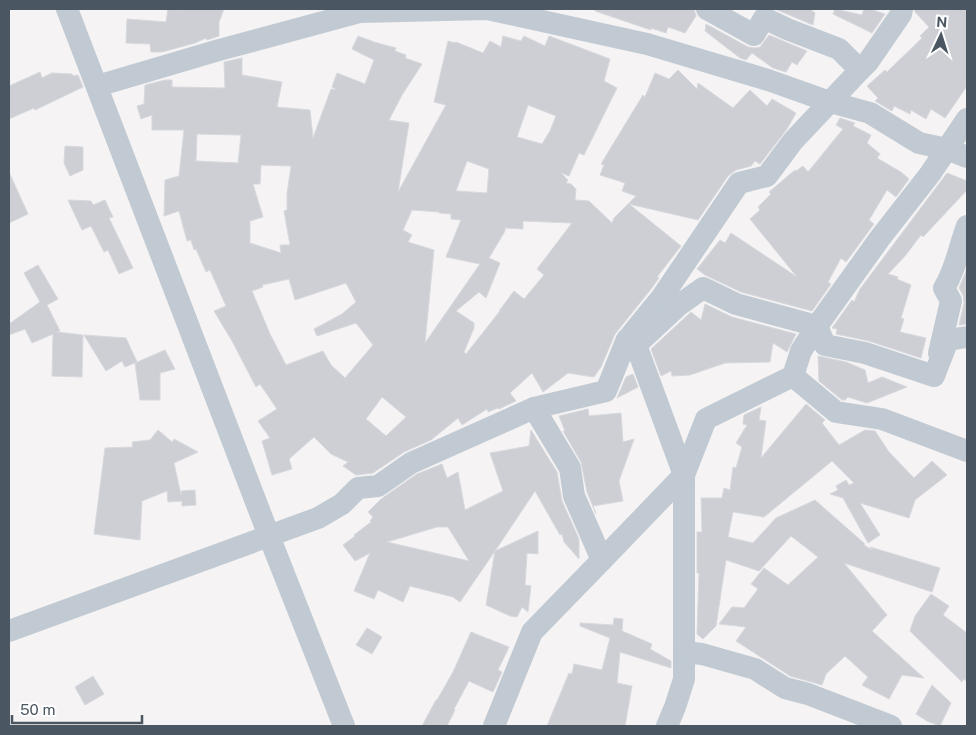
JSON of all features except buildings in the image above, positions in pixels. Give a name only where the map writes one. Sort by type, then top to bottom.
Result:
[{"type":"street","points":[[67,9],[344,726]]},
{"type":"street","points":[[97,86],[219,50],[360,12],[487,9],[647,44],[768,80],[830,102],[870,113],[919,143],[957,153]]},
{"type":"street","points":[[707,9],[754,35],[764,18],[786,29],[838,49],[860,70]]},
{"type":"street","points":[[9,631],[318,518],[342,504],[358,488],[378,486],[411,463],[534,408],[606,391],[632,342],[739,183],[767,176],[793,141],[868,62],[902,9]]},
{"type":"street","points":[[494,726],[532,632],[684,475],[706,419],[793,376],[801,351],[880,238],[930,174],[957,153],[967,119]]},
{"type":"street","points":[[934,376],[951,301],[944,288],[953,273],[967,226]]},
{"type":"street","points":[[632,342],[703,288],[736,304],[817,326]]},
{"type":"street","points":[[817,326],[825,345],[865,354],[934,376]]},
{"type":"street","points":[[934,376],[948,340],[967,338]]},
{"type":"street","points":[[632,342],[684,475],[684,679],[667,726]]},
{"type":"street","points":[[793,376],[836,412],[882,419],[967,451]]},
{"type":"street","points":[[534,408],[570,468],[574,496],[602,560]]},
{"type":"street","points":[[684,652],[702,654],[755,669],[785,688],[808,694],[891,726]]}]
